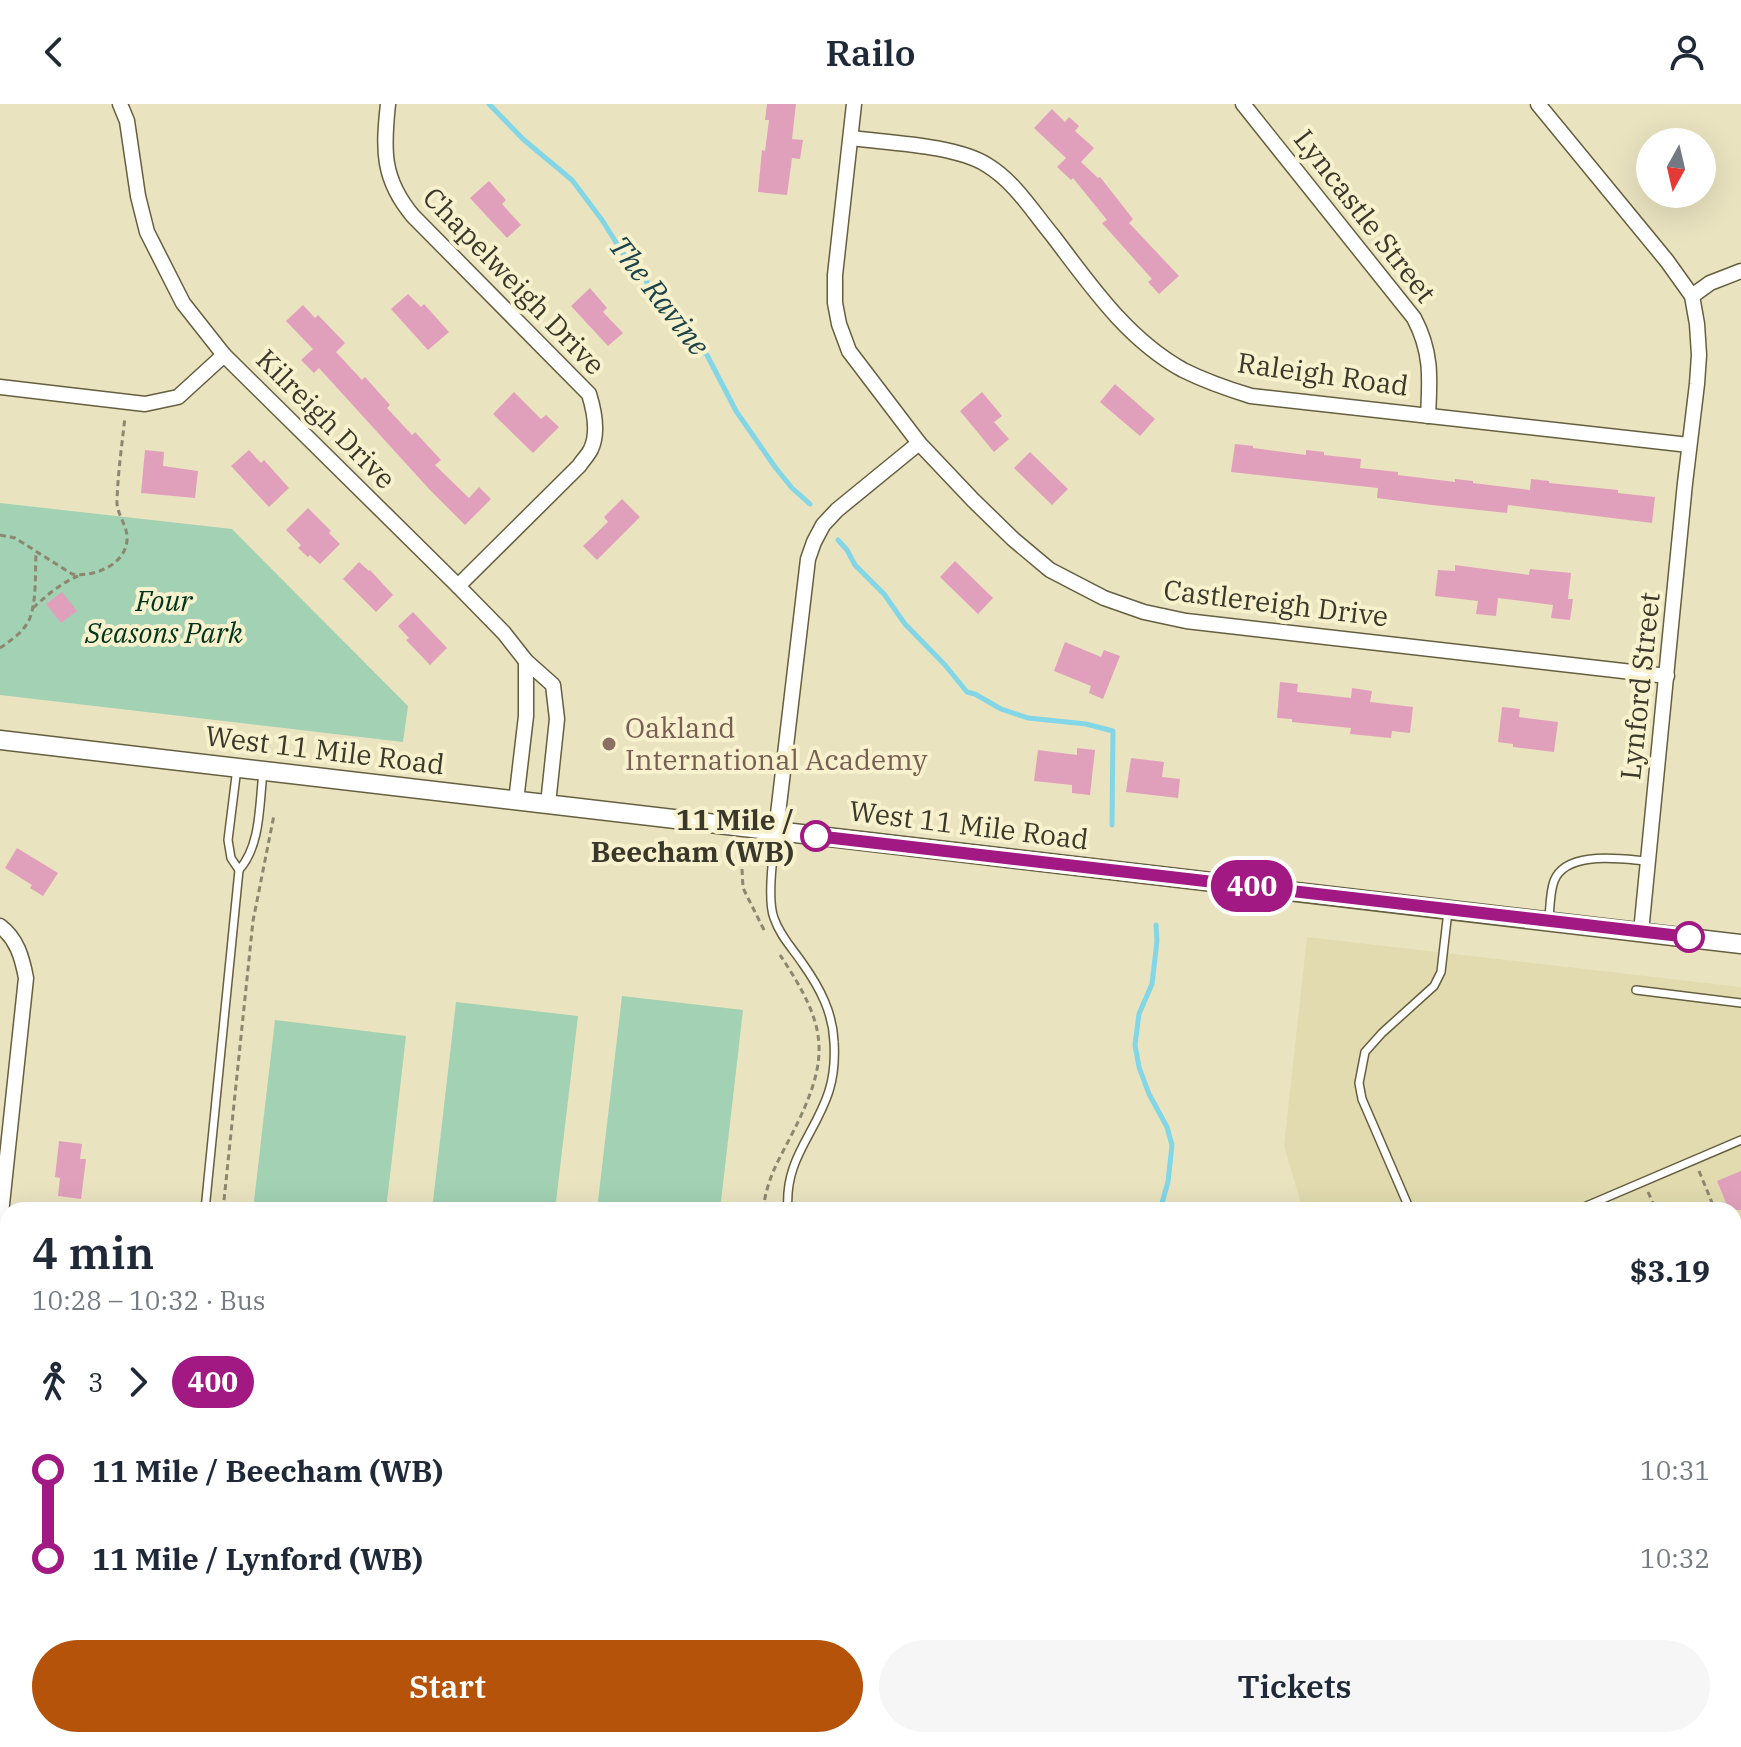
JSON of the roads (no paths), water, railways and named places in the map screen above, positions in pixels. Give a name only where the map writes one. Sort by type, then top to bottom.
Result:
[{"type":"street","points":[[120,104],[127,121],[138,196],[147,232],[183,303],[224,355]]},
{"type":"street","name":"Chapelweigh Drive","points":[[388,104],[384,140],[388,175],[399,200],[589,394],[593,407],[595,428],[592,447],[579,466],[458,586]]},
{"type":"street","name":"Castlereigh Drive","points":[[854,104],[835,275],[835,303],[849,351],[919,443],[1003,530],[1050,570],[1104,598],[1144,612],[1186,621],[1667,676]]},
{"type":"street","name":"Lyncastle Street","points":[[1243,104],[1414,318],[1424,335],[1429,361],[1428,416]]},
{"type":"street","points":[[1538,104],[1692,296],[1710,283],[1741,271]]},
{"type":"street","name":"Raleigh Road","points":[[851,138],[940,149],[966,155],[987,165],[1021,196],[1130,331],[1184,370],[1221,386],[1251,396],[1689,445]]},
{"type":"street","name":"Lynford Street","points":[[1641,932],[1699,355],[1692,296]]},
{"type":"street","name":"Kilreigh Drive","points":[[0,387],[145,404],[178,397],[224,355],[458,586],[504,633],[526,661],[553,685],[557,719],[548,804]]},
{"type":"street","points":[[776,831],[808,559],[814,542],[823,525],[837,510],[919,443]]},
{"type":"street","points":[[516,801],[526,716],[526,661]]},
{"type":"street","name":"West 11 Mile Road","points":[[0,740],[1741,944]]},
{"type":"street","points":[[2,928],[15,941],[26,978],[2,1202]]},
{"type":"lane","points":[[237,768],[228,840],[231,858],[239,870]]},
{"type":"lane","points":[[206,1202],[239,870],[248,860],[255,843],[263,771]]},
{"type":"lane","points":[[776,831],[771,864],[773,916],[786,943],[821,992],[832,1020],[834,1042],[834,1069],[829,1092],[797,1155],[790,1177],[787,1202]]},
{"type":"lane","points":[[1549,921],[1554,882],[1560,870],[1579,861],[1603,857],[1649,861]]},
{"type":"lane","points":[[1407,1202],[1362,1099],[1359,1083],[1365,1052],[1434,986],[1441,972],[1449,909]]},
{"type":"lane","points":[[1636,990],[1741,1003]]},
{"type":"lane","points":[[1596,1202],[1741,1140]]},
{"type":"waterway","name":"The Ravine","points":[[489,104],[524,140],[572,180],[626,258],[640,271],[662,307],[707,355],[736,411],[775,467],[810,504]]},
{"type":"waterway","name":"The Ravine","points":[[838,540],[905,624],[967,692],[1028,718],[1086,724],[1113,731],[1112,825]]},
{"type":"waterway","name":"The Ravine","points":[[1156,925],[1152,984],[1139,1014],[1135,1045],[1139,1067],[1167,1127],[1172,1145],[1162,1202]]},
{"type":"place","name":"Oakland International Academy","points":[[609,744]]},
{"type":"place","name":"11 Mile / Beecham (WB)","points":[[816,836]]},
{"type":"park label","name":"Four Seasons Park","points":[[164,617]]}]
